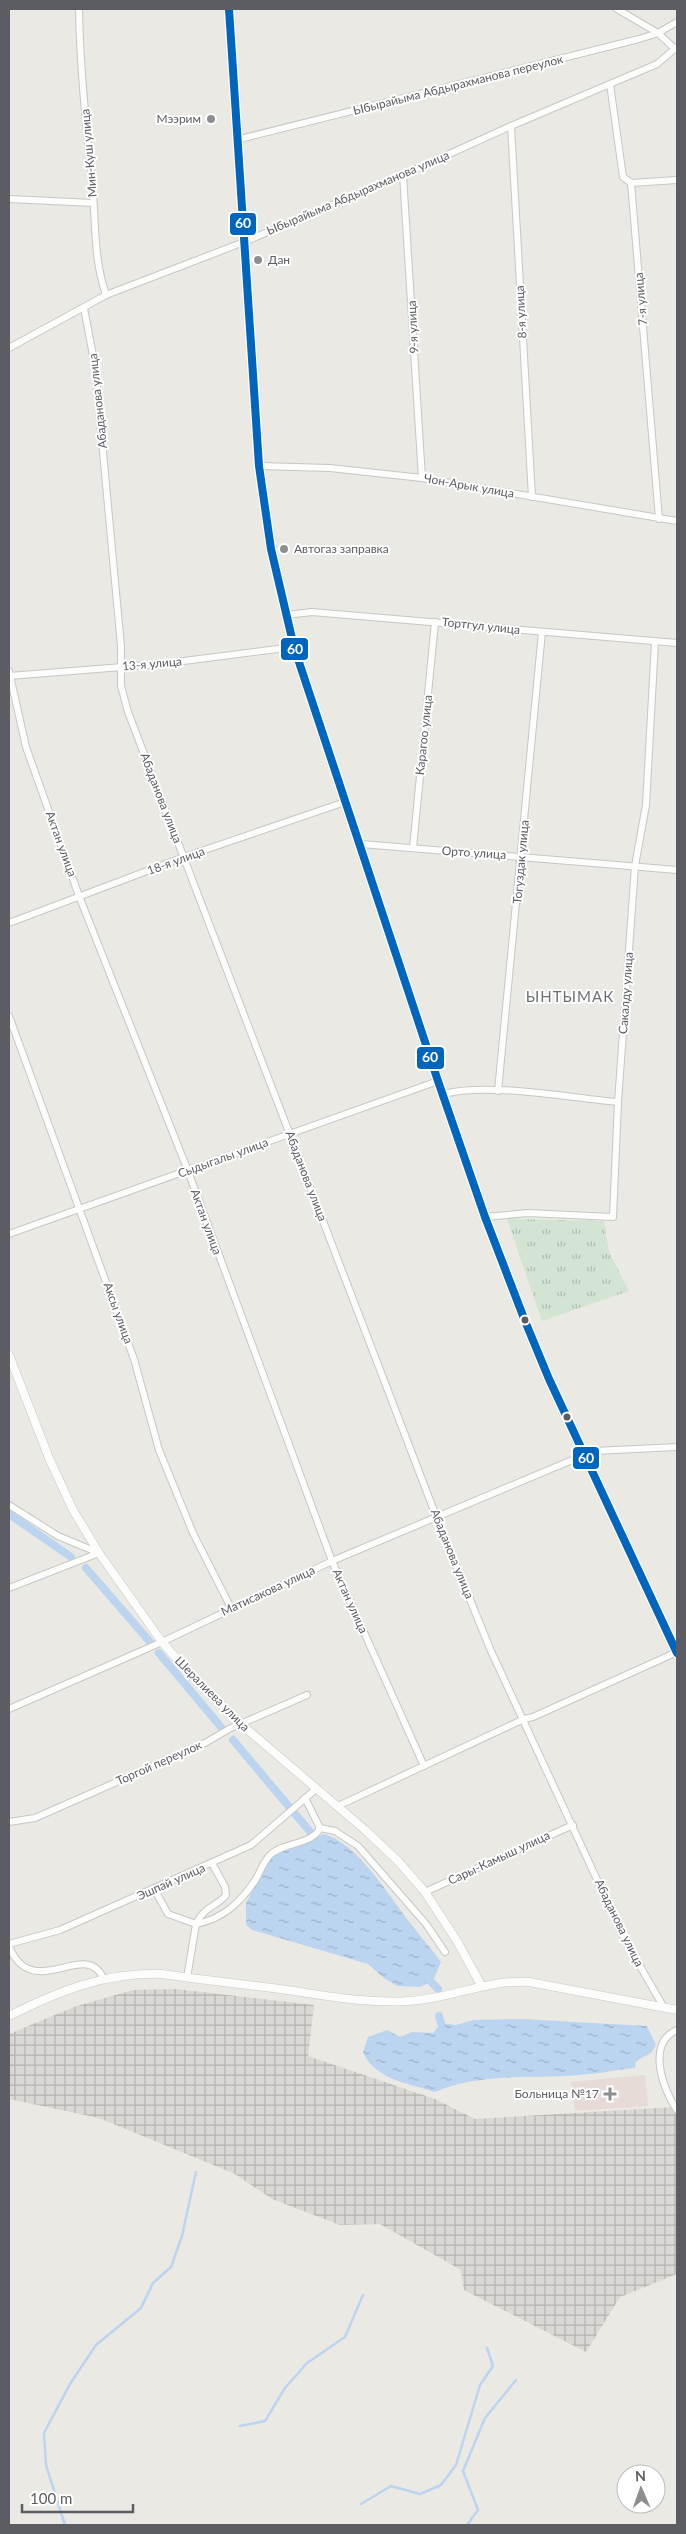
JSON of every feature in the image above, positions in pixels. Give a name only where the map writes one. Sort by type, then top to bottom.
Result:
[{"type":"main road","points":[[229,9],[236,140],[259,466],[271,549],[294,647],[485,1217],[525,1321],[584,1455],[677,1652]]},
{"type":"street","name":"Мин-Куш улица","points":[[78,9],[80,58],[97,268],[106,296]]},
{"type":"street","points":[[617,9],[658,33],[676,48]]},
{"type":"street","name":"Ыбырайыма Абдырахманова переулок","points":[[236,140],[658,33],[677,22]]},
{"type":"street","name":"Ыбырайыма Абдырахманова улица","points":[[9,348],[36,331],[106,296],[244,242],[403,175],[511,126],[657,64],[676,48]]},
{"type":"street","name":"7-я улица","points":[[610,84],[623,177],[631,183],[659,519]]},
{"type":"street","name":"8-я улица","points":[[511,126],[532,497]]},
{"type":"street","name":"9-я улица","points":[[403,175],[422,478]]},
{"type":"street","points":[[631,183],[677,180]]},
{"type":"street","points":[[9,199],[93,203]]},
{"type":"street","name":"Абаданова улица","points":[[84,308],[95,366],[121,646],[121,686],[128,712],[436,1516],[491,1651],[573,1824],[625,1940],[664,2006]]},
{"type":"street","name":"Чон-Арык улица","points":[[259,466],[330,468],[422,478],[677,521]]},
{"type":"street","name":"Тортгул улица","points":[[286,615],[312,612],[677,644]]},
{"type":"street","name":"Карагоо улица","points":[[413,848],[436,622]]},
{"type":"street","name":"Тогуздак улица","points":[[498,1090],[522,856],[542,632]]},
{"type":"street","name":"Сакалду улица","points":[[485,1217],[528,1213],[613,1217],[618,1102],[635,866],[646,805],[655,642]]},
{"type":"street","name":"13-я улица","points":[[9,676],[160,664],[294,647]]},
{"type":"street","name":"Актан улица","points":[[9,671],[26,747],[79,896],[188,1171],[332,1561],[424,1766]]},
{"type":"street","name":"18-я улица","points":[[9,923],[184,857],[345,802]]},
{"type":"street","name":"Орто улица","points":[[361,844],[677,870]]},
{"type":"street","name":"Аксы улица","points":[[9,1016],[134,1359],[159,1450],[194,1533],[231,1608]]},
{"type":"street","name":"Сыдыгалы улица","points":[[9,1234],[438,1081]]},
{"type":"street","points":[[443,1094],[459,1091],[498,1090],[618,1102]]},
{"type":"street","name":"Шералиева улица","points":[[9,1354],[49,1458],[73,1510],[99,1552],[162,1642],[192,1676],[242,1725],[387,1850],[425,1892],[458,1941],[481,1985]]},
{"type":"street","name":"Матисакова улица","points":[[9,1709],[162,1642],[332,1561],[594,1451],[677,1447]]},
{"type":"street","points":[[9,1505],[58,1536],[99,1552]]},
{"type":"street","points":[[9,1588],[99,1552]]},
{"type":"street","points":[[338,1806],[524,1719],[533,1718],[677,1652]]},
{"type":"street","name":"Торгой переулок","points":[[9,1822],[35,1818],[307,1695]]},
{"type":"street","name":"Эшпай улица","points":[[9,1945],[60,1930],[252,1845],[316,1789]]},
{"type":"street","points":[[305,1798],[320,1828]]},
{"type":"street","name":"Сары-Камыш улица","points":[[425,1892],[573,1824]]},
{"type":"street","points":[[160,1887],[157,1894],[168,1914],[196,1924],[209,1922],[228,1912],[252,1885],[270,1855],[287,1845],[313,1836],[320,1828]]},
{"type":"street","points":[[320,1828],[335,1831],[358,1846],[426,1924],[444,1952]]},
{"type":"street","points":[[187,1978],[196,1924],[209,1906],[222,1900],[226,1895],[225,1887],[212,1863]]},
{"type":"street","points":[[9,1945],[18,1963],[25,1968],[54,1971],[86,1964],[94,1965],[100,1970],[104,1978]]},
{"type":"street","points":[[9,2016],[73,1987],[104,1978],[138,1974],[187,1978],[359,2000],[392,2002],[438,1998],[481,1985],[510,1981],[529,1982],[664,2006],[677,2010]]},
{"type":"street","points":[[677,2030],[666,2038],[661,2052],[660,2064],[665,2085],[677,2110]]},
{"type":"shaded area","points":[[176,1989],[314,2005],[308,2056],[435,2099],[475,2119],[674,2107],[677,2119],[677,2274],[620,2297],[586,2352],[464,2290],[461,2270],[380,2224],[340,2225],[272,2199],[235,2174],[99,2118],[9,2099],[9,2034],[74,2007],[133,1990]]},
{"type":"shaded area","name":"Больница №17","points":[[645,2075],[648,2106],[575,2111],[571,2082]]},
{"type":"green space","points":[[507,1219],[604,1221],[609,1252],[629,1291],[542,1321]]},
{"type":"water","points":[[324,1834],[337,1839],[361,1860],[438,1957],[441,1962],[433,1981],[420,1987],[398,1986],[385,1979],[368,1964],[252,1930],[246,1925],[246,1903],[269,1860],[281,1851]]},
{"type":"water","points":[[522,2019],[647,2026],[656,2045],[651,2053],[636,2061],[635,2068],[570,2076],[511,2077],[472,2081],[453,2085],[435,2092],[384,2075],[368,2061],[363,2052],[368,2037],[387,2030],[400,2037],[412,2032],[433,2033],[441,2023],[456,2025],[473,2020]]},
{"type":"waterway","points":[[9,1514],[71,1557]]},
{"type":"waterway","points":[[86,1568],[150,1642]]},
{"type":"waterway","points":[[159,1653],[221,1727]]},
{"type":"waterway","points":[[233,1740],[312,1834]]},
{"type":"waterway","points":[[424,1974],[438,1989]]},
{"type":"waterway","points":[[439,2016],[441,2023]]},
{"type":"waterway","points":[[65,2525],[46,2465],[44,2433],[70,2384],[96,2345],[141,2308],[153,2283],[171,2267],[182,2236],[196,2172]]},
{"type":"waterway","points":[[240,2426],[265,2421],[285,2388],[307,2363],[345,2337],[363,2295]]},
{"type":"waterway","points":[[361,2504],[391,2486],[420,2494],[441,2485],[456,2465],[480,2385],[493,2366],[487,2348]]},
{"type":"waterway","points":[[467,2525],[478,2510],[463,2471],[485,2418],[516,2380]]},
{"type":"transit line","name":"60","points":[[229,9],[259,466],[271,549],[294,647],[485,1217],[549,1379],[677,1653]]},
{"type":"place","name":"Мээрим","points":[[211,119]]},
{"type":"place","name":"Дан","points":[[258,260]]},
{"type":"place","name":"Автогаз заправка","points":[[284,549]]},
{"type":"place","name":"Больница №17","points":[[610,2094]]},
{"type":"district","name":"ЫНТЫМАК","points":[[570,997]]}]
